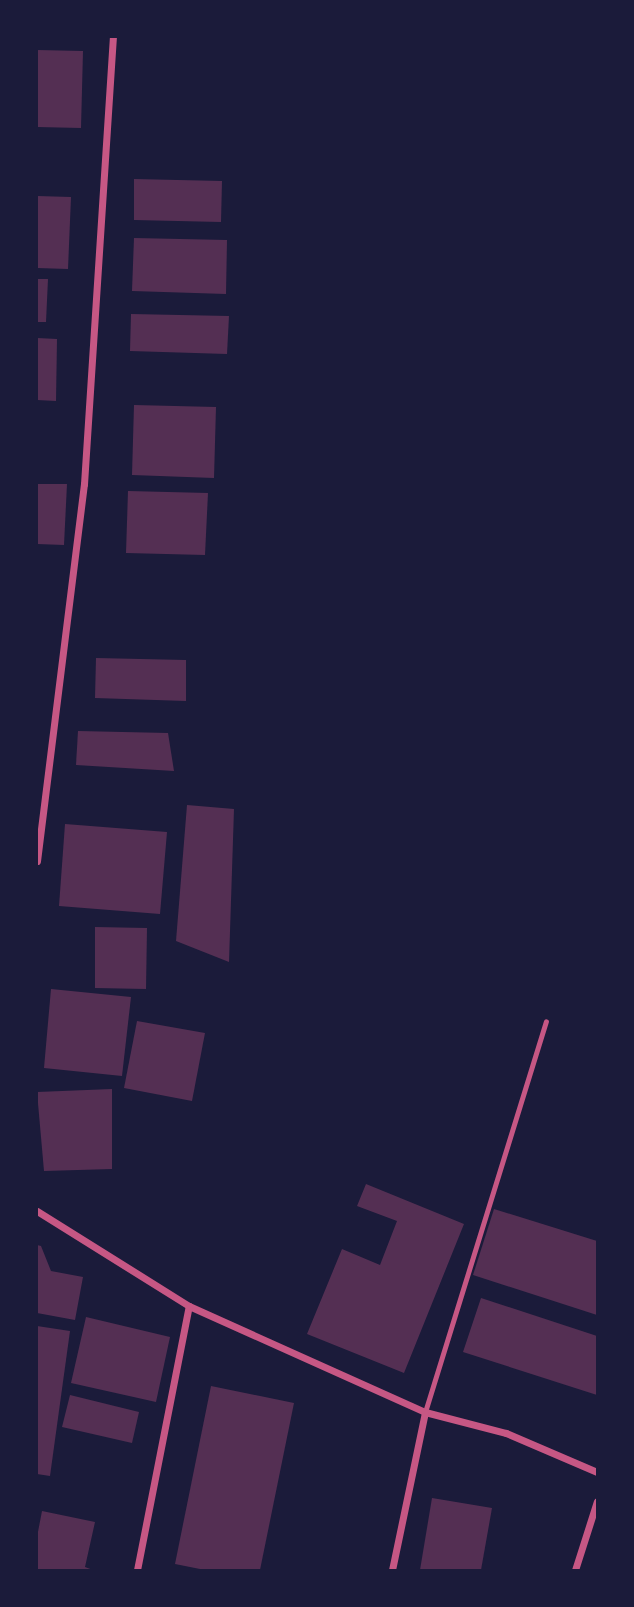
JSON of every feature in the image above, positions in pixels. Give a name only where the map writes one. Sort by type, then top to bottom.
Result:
[{"type":"street","points":[[37,861],[84,484],[113,37]]},
{"type":"street","points":[[37,1211],[189,1306],[425,1412],[506,1433],[597,1472]]},
{"type":"street","points":[[137,1570],[189,1306]]},
{"type":"street","points":[[391,1570],[425,1412]]},
{"type":"street","points":[[575,1570],[597,1501]]},
{"type":"lane","points":[[425,1412],[546,1021]]},
{"type":"building","points":[[37,50],[83,51],[81,128],[37,127]]},
{"type":"building","points":[[134,179],[222,181],[221,222],[134,220]]},
{"type":"building","points":[[37,196],[71,197],[68,269],[37,268]]},
{"type":"building","points":[[134,238],[227,240],[226,294],[132,291]]},
{"type":"building","points":[[37,279],[48,279],[46,322],[37,322]]},
{"type":"building","points":[[131,314],[229,316],[227,354],[130,351]]},
{"type":"building","points":[[37,338],[57,339],[56,401],[37,400]]},
{"type":"building","points":[[134,405],[216,407],[214,478],[132,475]]},
{"type":"building","points":[[37,484],[67,484],[64,545],[37,544]]},
{"type":"building","points":[[128,491],[208,493],[205,555],[126,553]]},
{"type":"building","points":[[96,658],[186,660],[186,701],[95,698]]},
{"type":"building","points":[[78,731],[168,733],[174,771],[76,765]]},
{"type":"building","points":[[187,805],[234,809],[229,962],[176,941]]},
{"type":"building","points":[[65,824],[167,832],[160,914],[59,906]]},
{"type":"building","points":[[95,927],[147,928],[146,989],[95,988]]},
{"type":"building","points":[[51,989],[131,997],[122,1076],[44,1068]]},
{"type":"building","points":[[137,1021],[205,1033],[192,1101],[124,1088]]},
{"type":"building","points":[[112,1089],[112,1169],[44,1171],[37,1092]]},
{"type":"building","points":[[366,1184],[464,1224],[404,1373],[307,1334],[342,1249],[380,1265],[397,1221],[357,1206]]},
{"type":"building","points":[[494,1209],[597,1241],[597,1315],[473,1275]]},
{"type":"building","points":[[37,1245],[41,1246],[51,1271],[83,1277],[75,1320],[37,1313]]},
{"type":"building","points":[[481,1298],[597,1336],[597,1395],[463,1352]]},
{"type":"building","points":[[86,1317],[170,1337],[156,1402],[71,1383]]},
{"type":"building","points":[[37,1326],[70,1331],[50,1476],[37,1474]]},
{"type":"building","points":[[211,1386],[294,1403],[260,1570],[205,1570],[175,1564]]},
{"type":"building","points":[[70,1395],[139,1412],[132,1443],[62,1427]]},
{"type":"building","points":[[432,1498],[492,1508],[481,1570],[420,1570]]},
{"type":"building","points":[[42,1511],[95,1522],[85,1567],[93,1570],[37,1570],[37,1537]]}]
